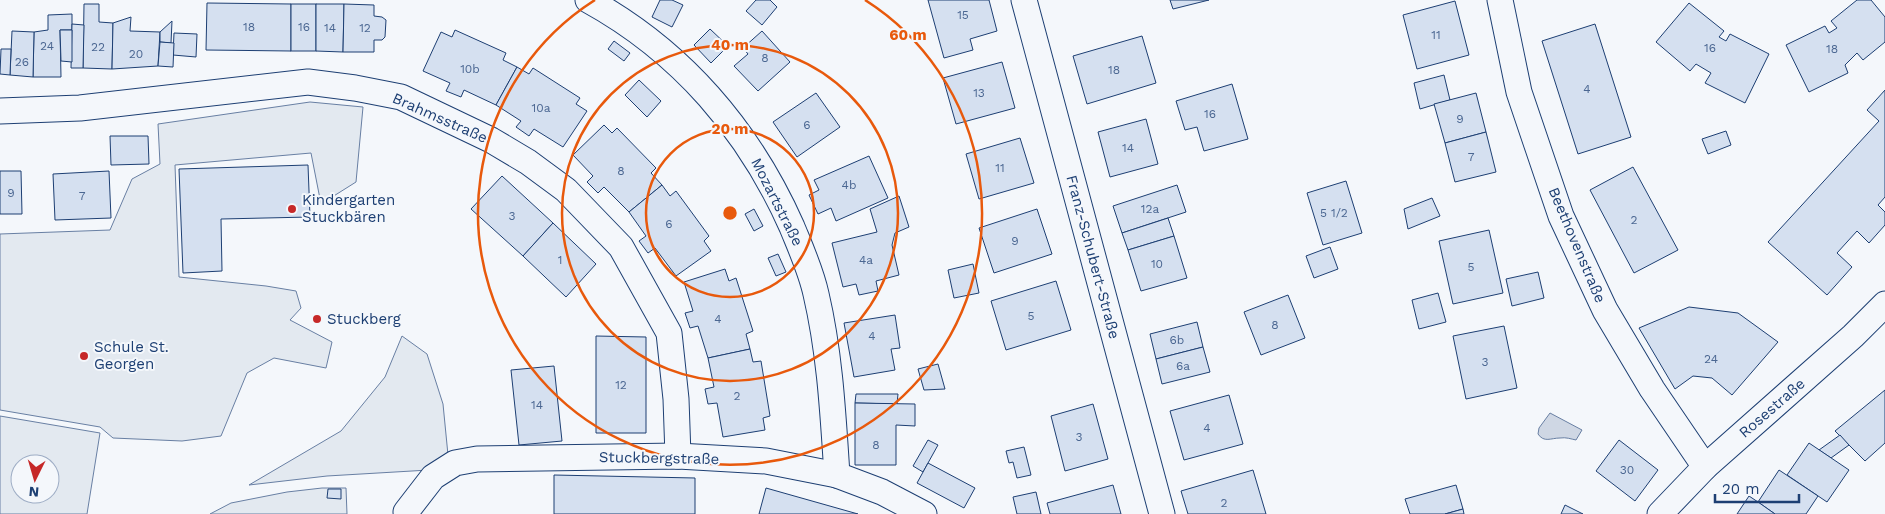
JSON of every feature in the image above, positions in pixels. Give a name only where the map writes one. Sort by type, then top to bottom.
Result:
[{"type":"street","name":"Mozartstraße","points":[[588,0],[628,24],[695,80],[743,140],[775,192],[804,255],[816,292],[827,346],[837,474]]},
{"type":"street","name":"Franz-Schubert-Straße","points":[[1024,0],[1162,514]]},
{"type":"street","name":"Beethovenstraße","points":[[1500,0],[1519,92],[1561,216],[1605,310],[1652,390],[1704,467]]},
{"type":"street","name":"Brahmsstraße","points":[[0,111],[80,108],[308,82],[355,88],[401,97],[491,140],[528,162],[566,190],[621,247],[626,255],[669,333],[676,399],[678,456]]},
{"type":"street","name":"Rosestraße","points":[[1660,514],[1704,467],[1853,336],[1885,304]]},
{"type":"street","name":"Stuckbergstraße","points":[[406,512],[433,477],[455,463],[477,460],[678,456],[766,461],[837,474],[882,492],[924,514]]},
{"type":"shaded area","points":[[310,102],[363,107],[356,182],[321,204],[311,153],[175,165],[179,277],[296,291],[301,308],[290,320],[332,342],[326,368],[274,358],[247,373],[221,436],[182,441],[113,438],[100,427],[0,410],[0,234],[110,230],[132,179],[160,164],[158,124]]},
{"type":"shaded area","points":[[402,336],[427,354],[443,404],[448,455],[429,470],[327,476],[249,485],[341,431],[385,377]]},
{"type":"shaded area","points":[[1550,413],[1582,430],[1576,440],[1564,438],[1545,439],[1540,437],[1538,434],[1539,428]]},
{"type":"shaded area","points":[[0,416],[100,433],[87,514],[0,514]]},
{"type":"shaded area","points":[[322,488],[346,488],[347,514],[210,514],[231,503],[287,492]]},
{"type":"building","points":[[660,0],[672,0],[683,5],[672,27],[652,17]]},
{"type":"building","points":[[756,0],[770,0],[777,7],[762,25],[746,11]]},
{"type":"building","points":[[928,0],[989,0],[997,31],[970,39],[973,50],[944,58]]},
{"type":"building","points":[[1170,0],[1209,0],[1173,9]]},
{"type":"building","points":[[1857,0],[1871,0],[1885,17],[1885,42],[1863,60],[1857,53],[1845,65],[1848,73],[1809,92],[1786,45],[1825,26],[1829,33],[1837,28],[1831,21]]},
{"type":"building","points":[[1455,1],[1469,55],[1417,69],[1403,15]]},
{"type":"building","points":[[207,3],[291,4],[291,51],[206,50]]},
{"type":"building","points":[[1689,3],[1724,31],[1719,37],[1726,41],[1730,34],[1769,54],[1745,103],[1705,83],[1711,73],[1696,64],[1690,71],[1656,42]]},
{"type":"building","points":[[84,4],[99,4],[99,22],[113,23],[112,69],[83,68]]},
{"type":"building","points":[[291,4],[316,4],[316,51],[291,51]]},
{"type":"building","points":[[316,4],[344,4],[343,52],[316,51]]},
{"type":"building","points":[[344,4],[374,5],[374,16],[382,17],[386,20],[385,37],[382,40],[374,40],[374,52],[343,52]]},
{"type":"building","points":[[72,14],[72,30],[60,30],[61,77],[33,77],[34,32],[48,30],[48,15]]},
{"type":"building","points":[[131,17],[130,31],[160,32],[158,66],[112,69],[113,23]]},
{"type":"building","points":[[172,21],[171,43],[160,42],[160,32]]},
{"type":"building","points":[[72,24],[84,25],[83,68],[71,68]]},
{"type":"building","points":[[1595,24],[1631,137],[1578,154],[1542,41]]},
{"type":"building","points":[[710,29],[728,46],[711,63],[694,45]]},
{"type":"building","points":[[60,30],[72,30],[72,62],[61,61]]},
{"type":"building","points":[[455,30],[506,53],[503,60],[517,67],[496,105],[464,90],[461,97],[446,91],[450,83],[423,71],[441,32],[452,37]]},
{"type":"building","points":[[12,31],[34,32],[33,77],[10,75]]},
{"type":"building","points":[[762,31],[790,62],[758,91],[734,66],[748,54],[743,48]]},
{"type":"building","points":[[174,33],[197,34],[196,57],[173,55]]},
{"type":"building","points":[[1142,36],[1156,83],[1087,104],[1073,56]]},
{"type":"building","points":[[614,41],[630,53],[624,61],[608,49]]},
{"type":"building","points":[[160,42],[174,43],[173,67],[158,66]]},
{"type":"building","points":[[1,49],[11,49],[10,75],[0,74]]},
{"type":"building","points":[[1002,62],[1015,108],[956,124],[943,78]]},
{"type":"building","points":[[517,67],[529,74],[533,68],[580,98],[576,104],[587,111],[563,147],[534,129],[529,136],[516,127],[521,121],[496,105]]},
{"type":"building","points":[[1444,75],[1450,100],[1420,109],[1414,83]]},
{"type":"building","points":[[639,80],[661,101],[647,117],[625,95]]},
{"type":"building","points":[[1232,84],[1248,139],[1204,151],[1197,127],[1185,130],[1176,101]]},
{"type":"building","points":[[1885,90],[1885,197],[1878,205],[1885,212],[1885,225],[1869,243],[1857,231],[1837,253],[1852,267],[1827,295],[1768,242],[1879,121],[1867,110]]},
{"type":"building","points":[[816,93],[840,127],[797,157],[773,122]]},
{"type":"building","points":[[1476,93],[1486,132],[1445,143],[1434,104]]},
{"type":"building","points":[[1146,119],[1158,164],[1110,177],[1098,132]]},
{"type":"building","points":[[604,125],[612,133],[617,128],[656,168],[651,173],[662,185],[629,212],[604,187],[598,193],[587,182],[593,176],[573,155]]},
{"type":"building","points":[[1726,131],[1731,145],[1708,154],[1702,139]]},
{"type":"building","points":[[1486,132],[1496,172],[1455,182],[1445,143]]},
{"type":"building","points":[[110,136],[148,136],[149,164],[111,165]]},
{"type":"building","points":[[1020,138],[1034,183],[979,199],[966,154]]},
{"type":"building","points":[[869,156],[888,198],[836,221],[831,208],[818,214],[809,195],[819,190],[814,180]]},
{"type":"building","points":[[308,165],[310,217],[221,219],[222,271],[183,273],[179,169]]},
{"type":"building","points":[[1633,167],[1678,250],[1634,273],[1590,190]]},
{"type":"building","points":[[0,171],[21,171],[22,214],[0,214]]},
{"type":"building","points":[[109,171],[111,218],[55,220],[53,174]]},
{"type":"building","points":[[502,176],[553,223],[523,256],[471,209]]},
{"type":"building","points":[[1346,181],[1362,233],[1323,245],[1307,193]]},
{"type":"building","points":[[662,185],[670,196],[676,191],[709,236],[704,241],[711,251],[676,276],[655,248],[648,253],[639,241],[646,236],[629,212]]},
{"type":"building","points":[[1177,185],[1186,212],[1122,233],[1113,206]]},
{"type":"building","points":[[899,196],[909,227],[895,233],[892,245],[899,275],[876,281],[878,291],[859,295],[856,284],[843,287],[832,243],[877,232],[870,209]]},
{"type":"building","points":[[1432,198],[1440,216],[1408,229],[1404,209]]},
{"type":"building","points":[[754,209],[763,226],[754,231],[745,214]]},
{"type":"building","points":[[1037,209],[1052,254],[994,273],[979,228]]},
{"type":"building","points":[[1168,218],[1174,236],[1128,250],[1122,233]]},
{"type":"building","points":[[553,223],[596,264],[566,297],[523,256]]},
{"type":"building","points":[[1489,230],[1503,293],[1453,304],[1439,241]]},
{"type":"building","points":[[1174,236],[1187,278],[1141,291],[1128,250]]},
{"type":"building","points":[[1330,247],[1338,269],[1314,278],[1306,256]]},
{"type":"building","points":[[778,254],[786,272],[776,276],[768,258]]},
{"type":"building","points":[[973,264],[979,293],[954,298],[948,270]]},
{"type":"building","points":[[725,269],[729,281],[736,278],[753,331],[746,334],[750,349],[708,358],[698,326],[690,328],[685,313],[693,311],[684,282]]},
{"type":"building","points":[[1538,272],[1544,298],[1512,306],[1506,279]]},
{"type":"building","points":[[1056,281],[1071,330],[1006,350],[991,301]]},
{"type":"building","points":[[1438,293],[1446,322],[1419,329],[1412,300]]},
{"type":"building","points":[[1288,295],[1305,338],[1261,355],[1244,312]]},
{"type":"building","points":[[1689,307],[1738,313],[1778,342],[1732,395],[1712,378],[1693,376],[1675,389],[1639,328]]},
{"type":"building","points":[[895,315],[900,348],[891,349],[895,370],[854,377],[844,323]]},
{"type":"building","points":[[1197,322],[1203,347],[1156,359],[1150,334]]},
{"type":"building","points":[[1504,326],[1517,388],[1466,399],[1453,336]]},
{"type":"building","points":[[596,336],[646,337],[646,433],[596,433]]},
{"type":"building","points":[[1203,347],[1210,372],[1162,384],[1156,359]]},
{"type":"building","points":[[750,349],[753,362],[761,361],[770,416],[763,418],[765,430],[723,437],[717,403],[708,404],[705,389],[714,387],[708,358]]},
{"type":"building","points":[[938,364],[945,389],[924,390],[918,369]]},
{"type":"building","points":[[554,366],[562,441],[519,445],[511,370]]},
{"type":"building","points":[[1885,390],[1885,443],[1865,461],[1835,431]]},
{"type":"building","points":[[856,394],[898,394],[897,404],[855,403]]},
{"type":"building","points":[[1229,395],[1243,444],[1184,460],[1170,411]]},
{"type":"building","points":[[855,403],[915,404],[915,426],[896,425],[896,465],[855,465]]},
{"type":"building","points":[[1093,404],[1108,459],[1065,471],[1051,416]]},
{"type":"building","points":[[1840,435],[1849,445],[1831,458],[1819,450]]},
{"type":"building","points":[[928,440],[938,445],[923,472],[913,466]]},
{"type":"building","points":[[1619,440],[1658,470],[1635,501],[1596,471]]},
{"type":"building","points":[[1809,443],[1849,470],[1827,502],[1787,475]]},
{"type":"building","points":[[1024,447],[1031,475],[1017,478],[1013,462],[1009,463],[1006,451]]},
{"type":"building","points":[[928,463],[975,488],[964,508],[917,483]]},
{"type":"building","points":[[1253,470],[1266,514],[1188,514],[1181,491]]},
{"type":"building","points":[[1779,470],[1818,496],[1806,514],[1775,514],[1758,502]]},
{"type":"building","points":[[554,475],[695,478],[695,514],[554,514]]},
{"type":"building","points":[[1113,485],[1121,514],[1050,514],[1047,503]]},
{"type":"building","points":[[1456,485],[1463,509],[1445,514],[1410,514],[1405,499]]},
{"type":"building","points":[[766,488],[858,514],[759,514]]},
{"type":"building","points":[[328,489],[341,489],[341,499],[327,498]]},
{"type":"building","points":[[1036,492],[1041,514],[1017,514],[1013,497]]},
{"type":"building","points":[[1749,496],[1758,502],[1775,514],[1737,514]]},
{"type":"building","points":[[1565,505],[1583,514],[1561,514]]},
{"type":"building","points":[[1463,509],[1464,514],[1445,514]]},
{"type":"place","name":"Kindergarten Stuckbären","points":[[292,209]]},
{"type":"place","name":"Stuckberg","points":[[317,319]]},
{"type":"place","name":"Schule St. Georgen","points":[[84,356]]}]
